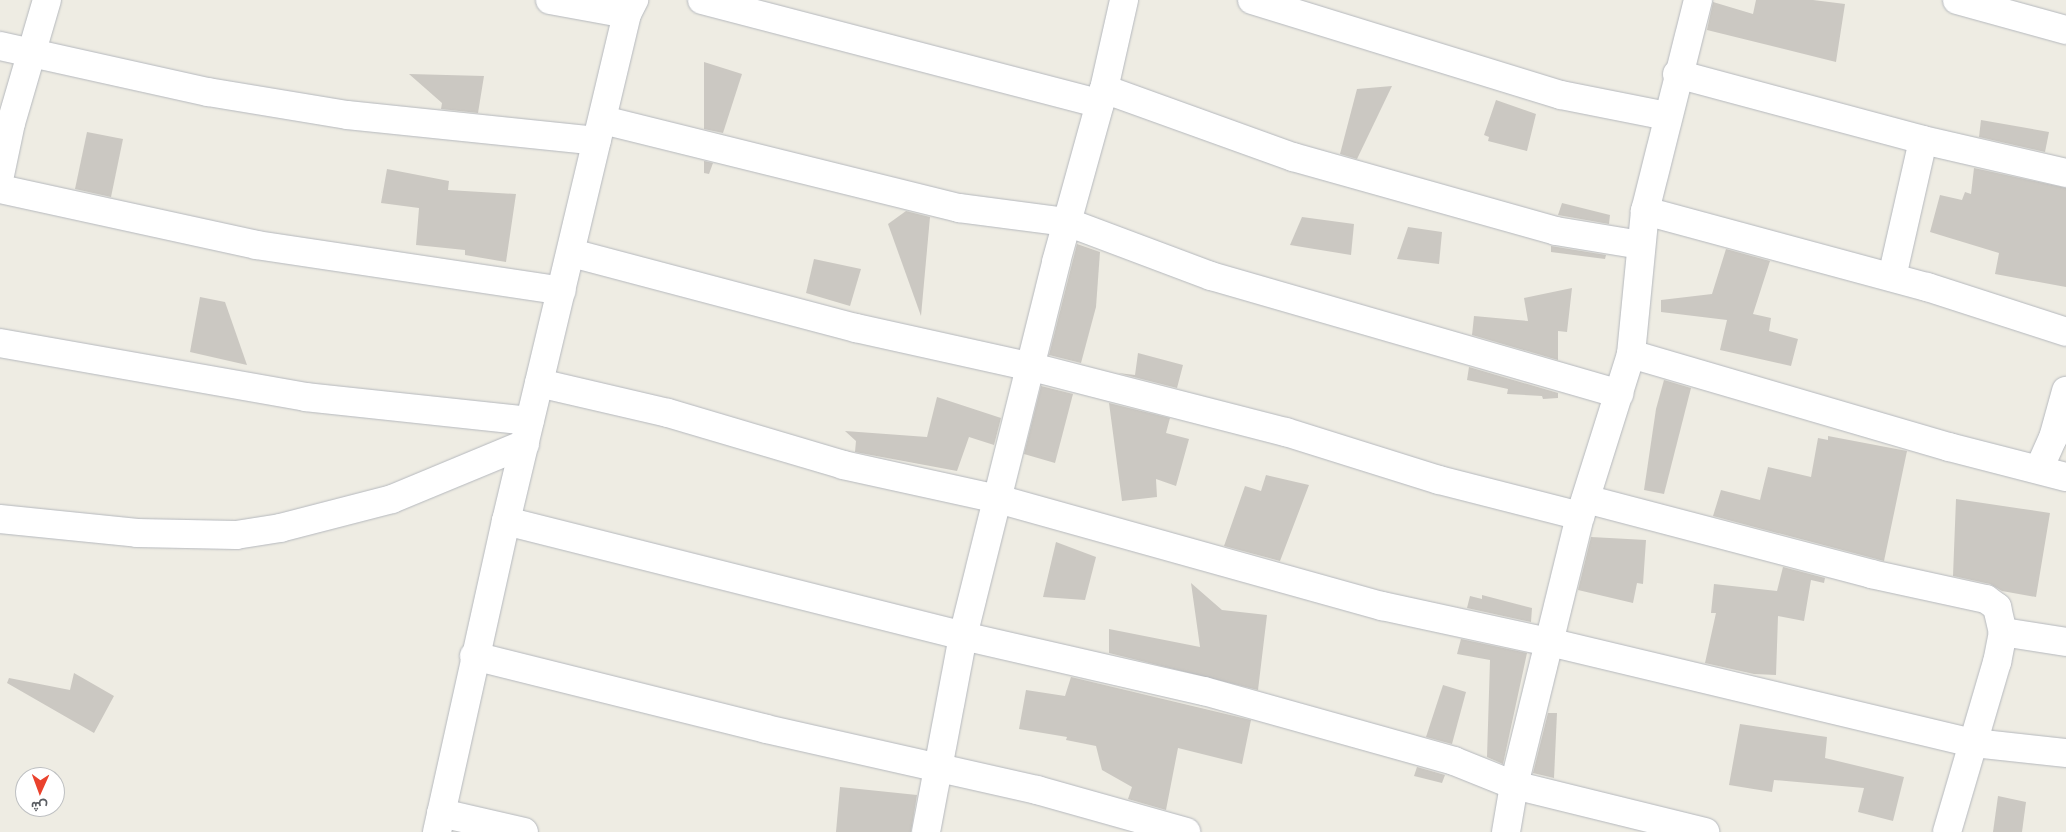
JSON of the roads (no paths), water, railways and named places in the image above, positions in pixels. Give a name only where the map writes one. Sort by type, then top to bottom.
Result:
[{"type":"street","points":[[0,176],[30,53],[47,0]]},
{"type":"street","points":[[524,832],[439,823],[474,656],[631,7],[550,0]]},
{"type":"street","points":[[702,0],[1102,96],[1293,157],[1556,231],[1641,245]]},
{"type":"street","points":[[926,832],[963,636],[1067,222],[1102,96],[1124,0]]},
{"type":"street","points":[[1252,0],[1561,95],[1667,116]]},
{"type":"street","points":[[1506,832],[1514,785],[1583,507],[1631,354],[1645,211],[1677,74],[1698,0]]},
{"type":"street","points":[[1957,0],[2066,30]]},
{"type":"street","points":[[0,46],[208,92],[347,115],[600,130],[959,208],[1067,222],[1211,276],[1619,394]]},
{"type":"street","points":[[1677,74],[1922,140],[2066,173]]},
{"type":"street","points":[[1892,277],[1922,140]]},
{"type":"street","points":[[0,189],[256,245],[562,291]]},
{"type":"street","points":[[1645,211],[1892,277],[2066,332]]},
{"type":"street","points":[[572,253],[856,328],[1032,367],[1286,432],[1439,480],[1583,507],[1986,599],[1997,607],[2002,632],[1988,700],[1947,832]]},
{"type":"street","points":[[0,343],[305,397],[527,432]]},
{"type":"street","points":[[1631,354],[2066,477]]},
{"type":"street","points":[[539,383],[668,413],[843,465],[998,499],[1382,606],[1549,642],[1974,743],[2066,753]]},
{"type":"street","points":[[2039,470],[2053,438],[2066,391]]},
{"type":"street","points":[[0,519],[138,533],[254,532],[392,499],[527,432]]},
{"type":"street","points":[[506,521],[963,636],[1204,691],[1454,761],[1514,785],[1705,832]]},
{"type":"street","points":[[2002,632],[2066,642]]},
{"type":"street","points":[[474,656],[747,724],[1037,790],[1186,832]]}]
